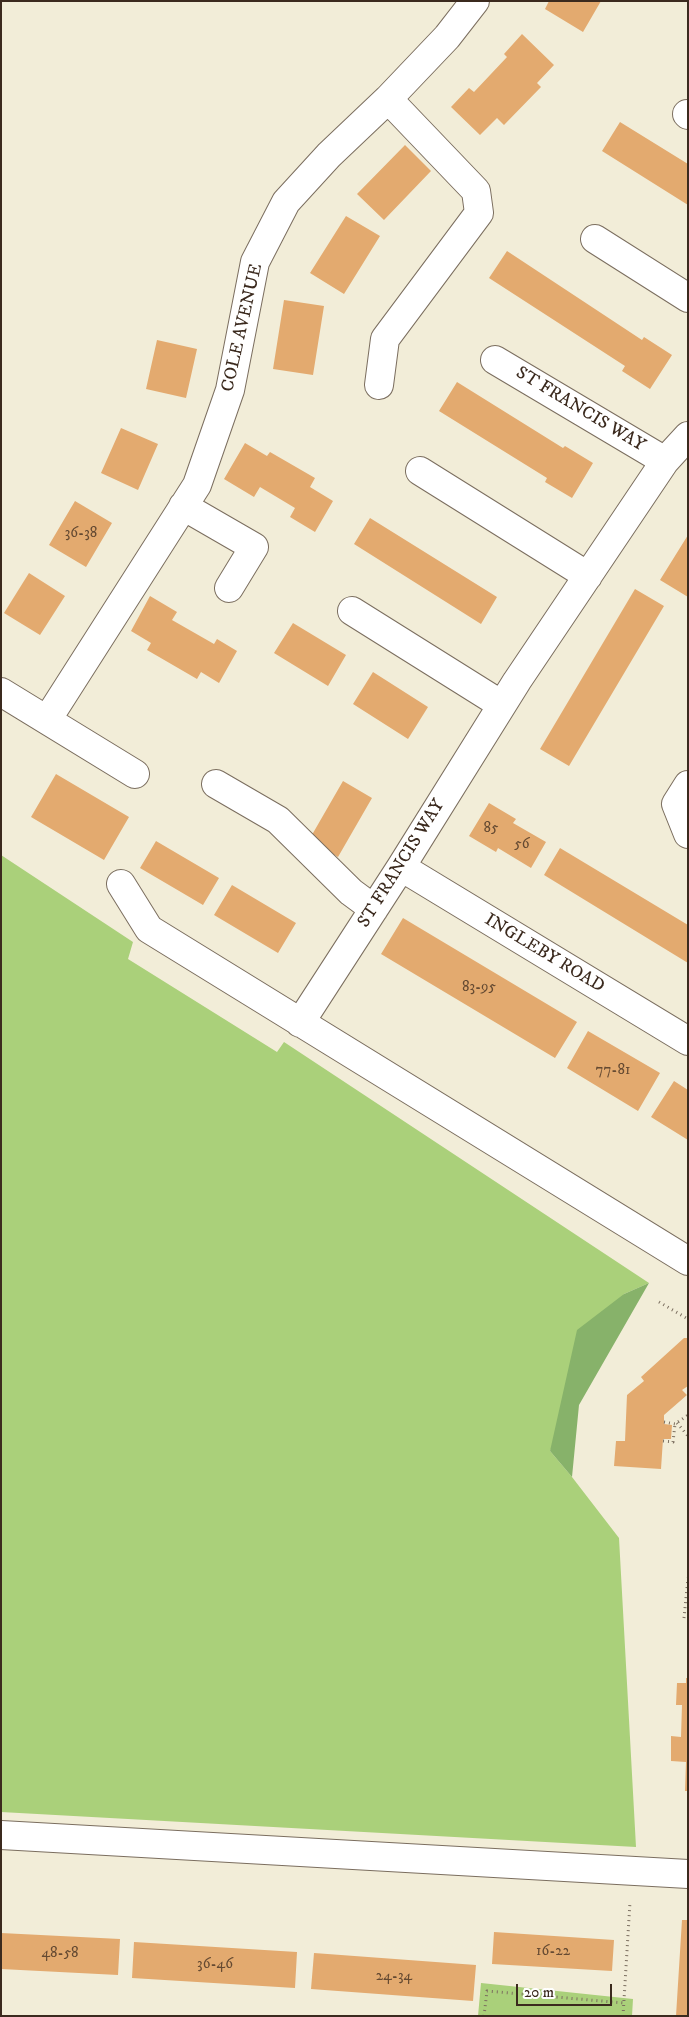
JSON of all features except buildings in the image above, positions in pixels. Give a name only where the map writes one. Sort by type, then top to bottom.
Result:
[{"type":"street","name":"COLE AVENUE","points":[[47,720],[197,485],[230,390],[255,262],[286,202],[447,37],[475,1]]},
{"type":"street","points":[[379,385],[385,339],[479,213],[476,191],[388,99]]},
{"type":"street","points":[[595,239],[688,298]]},
{"type":"street","name":"ST FRANCIS WAY","points":[[496,360],[666,461]]},
{"type":"street","name":"ST FRANCIS WAY","points":[[300,1023],[401,867],[502,705],[666,461],[688,436]]},
{"type":"street","points":[[420,471],[588,576]]},
{"type":"street","points":[[183,506],[254,547],[229,588]]},
{"type":"street","points":[[352,611],[502,705]]},
{"type":"street","points":[[1,692],[135,774]]},
{"type":"street","points":[[216,784],[278,820],[351,892],[374,909]]},
{"type":"street","points":[[688,785],[676,804],[688,834]]},
{"type":"street","name":"INGLEBY ROAD","points":[[401,867],[688,1041]]},
{"type":"street","points":[[121,884],[149,929],[688,1261]]},
{"type":"street","points":[[1,1835],[688,1874]]},
{"type":"path","points":[[658,1302],[688,1319]]},
{"type":"path","points":[[663,1441],[673,1442],[676,1424],[688,1415]]},
{"type":"path","points":[[664,1422],[676,1424],[688,1436]]},
{"type":"path","points":[[684,1618],[688,1578]]},
{"type":"path","points":[[623,2016],[632,1871]]},
{"type":"path","points":[[484,2016],[487,1991],[624,2003]]},
{"type":"green space","points":[[1,855],[133,942],[128,959],[277,1052],[284,1042],[649,1283],[624,1294],[550,1451],[619,1538],[636,1847],[1,1812]]},
{"type":"green space","points":[[649,1283],[579,1405],[572,1477],[550,1451],[577,1330],[624,1294]]},
{"type":"green space","points":[[481,1983],[633,1999],[632,2016],[478,2016]]}]
